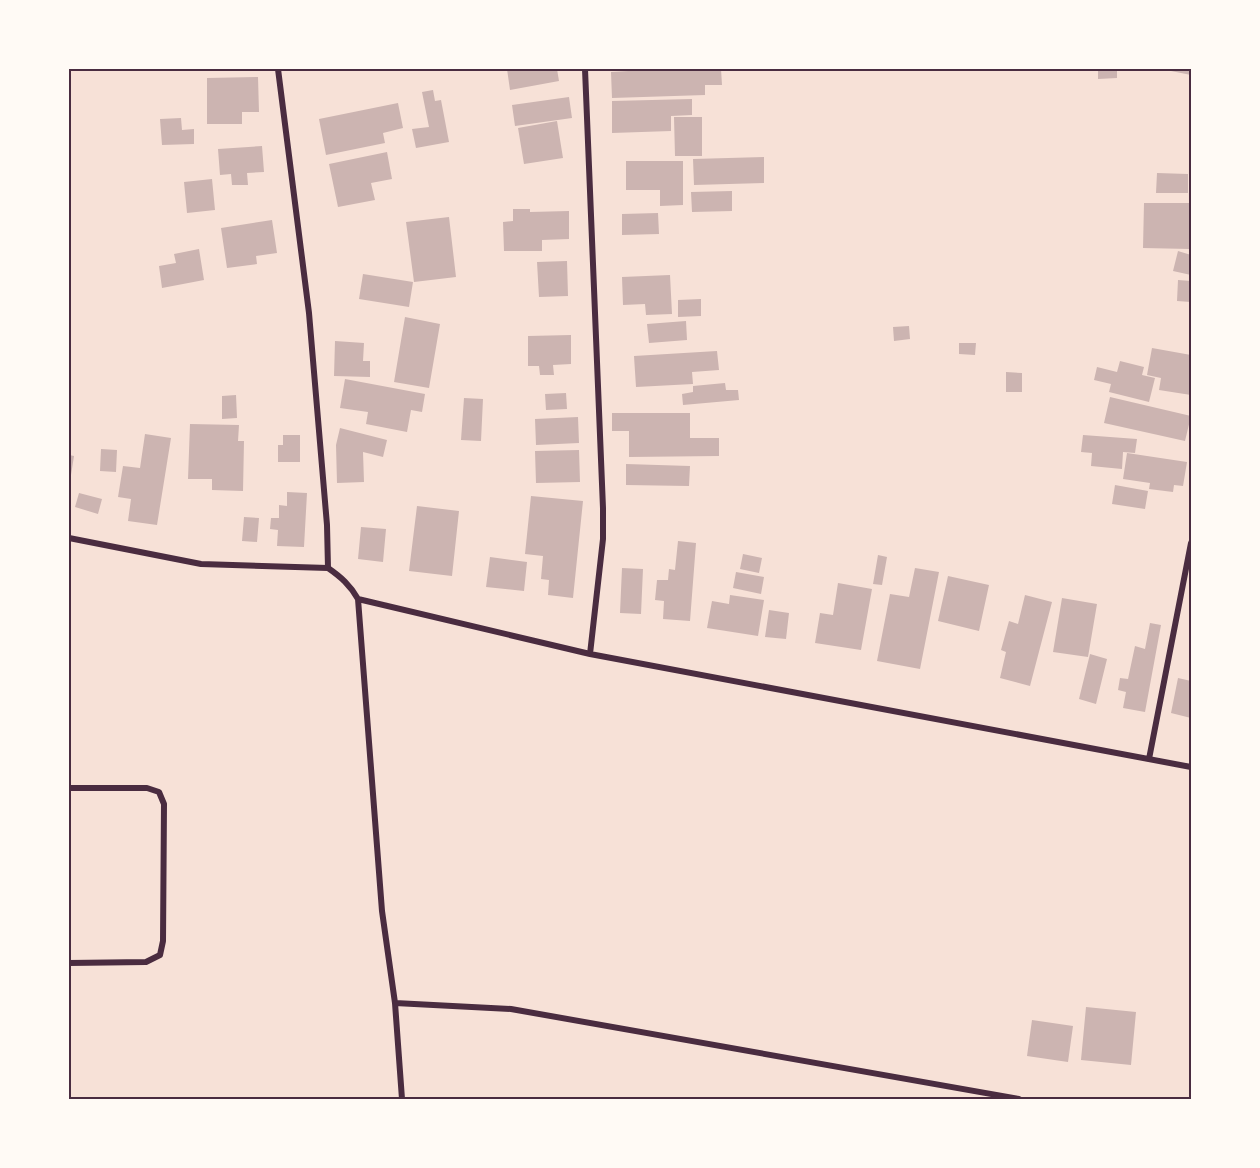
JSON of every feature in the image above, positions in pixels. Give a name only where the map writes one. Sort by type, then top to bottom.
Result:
[{"type":"street","points":[[278,69],[309,313],[327,525],[328,568]]},
{"type":"street","points":[[585,69],[603,489],[603,539],[590,654]]},
{"type":"street","points":[[69,538],[201,564],[328,568],[342,578],[358,599],[381,899],[395,1003],[402,1099]]},
{"type":"street","points":[[1149,759],[1191,543]]},
{"type":"street","points":[[358,599],[590,654],[1191,767]]},
{"type":"street","points":[[69,788],[147,788],[159,792],[164,804],[163,941],[160,955],[147,962],[69,963]]},
{"type":"street","points":[[395,1003],[511,1009],[1019,1099]]},
{"type":"building","points":[[507,69],[557,69],[559,81],[510,90]]},
{"type":"building","points":[[721,69],[722,85],[705,85],[705,95],[612,98],[611,72]]},
{"type":"building","points":[[1098,69],[1117,69],[1117,78],[1098,79]]},
{"type":"building","points":[[1191,69],[1191,75],[1166,70]]},
{"type":"building","points":[[258,77],[259,112],[242,112],[242,124],[207,124],[207,78]]},
{"type":"building","points":[[433,90],[435,101],[441,100],[449,142],[416,148],[412,129],[429,127],[422,92]]},
{"type":"building","points":[[569,97],[572,118],[515,126],[512,105]]},
{"type":"building","points":[[692,99],[692,115],[671,116],[671,131],[612,133],[612,101]]},
{"type":"building","points":[[398,103],[403,128],[383,133],[385,143],[326,155],[319,119]]},
{"type":"building","points":[[674,117],[702,117],[702,156],[675,156]]},
{"type":"building","points":[[181,118],[182,130],[194,129],[194,144],[162,145],[160,119]]},
{"type":"building","points":[[557,121],[563,158],[524,164],[518,128]]},
{"type":"building","points":[[262,146],[264,172],[247,173],[248,185],[232,185],[231,174],[220,175],[218,149]]},
{"type":"building","points":[[387,152],[392,179],[371,183],[375,200],[338,207],[329,164]]},
{"type":"building","points":[[764,157],[764,183],[694,185],[693,159]]},
{"type":"building","points":[[626,161],[683,161],[683,205],[660,206],[660,190],[626,190]]},
{"type":"building","points":[[1157,173],[1188,174],[1188,193],[1156,193]]},
{"type":"building","points":[[212,179],[215,210],[187,213],[184,182]]},
{"type":"building","points":[[732,191],[732,211],[692,212],[691,192]]},
{"type":"building","points":[[1144,203],[1191,203],[1190,249],[1143,248]]},
{"type":"building","points":[[513,209],[530,209],[530,212],[569,211],[569,239],[542,240],[542,251],[504,251],[503,222],[513,221]]},
{"type":"building","points":[[658,213],[659,234],[622,235],[622,214]]},
{"type":"building","points":[[449,217],[456,277],[414,282],[406,222]]},
{"type":"building","points":[[272,220],[277,253],[256,256],[257,264],[227,268],[221,228]]},
{"type":"building","points":[[199,249],[204,280],[162,288],[159,266],[176,263],[174,254]]},
{"type":"building","points":[[1178,251],[1191,255],[1191,275],[1173,271]]},
{"type":"building","points":[[567,261],[568,296],[539,297],[537,262]]},
{"type":"building","points":[[363,274],[413,282],[409,307],[359,299]]},
{"type":"building","points":[[670,275],[672,314],[646,315],[645,304],[623,305],[622,277]]},
{"type":"building","points":[[1178,280],[1191,281],[1191,302],[1177,301]]},
{"type":"building","points":[[701,299],[701,316],[678,317],[678,300]]},
{"type":"building","points":[[405,317],[440,324],[429,388],[394,382]]},
{"type":"building","points":[[686,321],[687,340],[649,343],[647,324]]},
{"type":"building","points":[[909,326],[910,339],[894,341],[893,327]]},
{"type":"building","points":[[571,335],[571,364],[553,365],[554,375],[540,375],[539,366],[528,366],[528,336]]},
{"type":"building","points":[[335,341],[364,343],[363,361],[370,361],[370,377],[334,376]]},
{"type":"building","points":[[959,343],[976,343],[975,355],[959,354]]},
{"type":"building","points":[[1152,348],[1191,355],[1191,395],[1159,390],[1161,378],[1147,375]]},
{"type":"building","points":[[717,351],[719,370],[692,372],[693,384],[636,387],[634,356]]},
{"type":"building","points":[[1120,361],[1144,367],[1142,375],[1155,378],[1149,402],[1109,392],[1111,384],[1094,380],[1097,367],[1117,372]]},
{"type":"building","points":[[1006,372],[1022,373],[1022,392],[1006,392]]},
{"type":"building","points":[[345,379],[425,394],[422,412],[411,410],[407,432],[366,424],[368,412],[340,408]]},
{"type":"building","points":[[725,383],[726,390],[738,390],[739,400],[683,405],[682,394],[693,392],[693,386]]},
{"type":"building","points":[[566,393],[567,409],[546,410],[545,394]]},
{"type":"building","points":[[236,395],[237,418],[222,419],[222,396]]},
{"type":"building","points":[[1110,397],[1191,416],[1185,441],[1104,423]]},
{"type":"building","points":[[464,398],[483,399],[481,441],[461,440]]},
{"type":"building","points":[[612,413],[690,413],[690,438],[719,438],[719,456],[629,457],[629,431],[612,431]]},
{"type":"building","points":[[578,417],[579,443],[536,445],[535,419]]},
{"type":"building","points":[[190,424],[239,425],[238,441],[244,441],[243,491],[212,490],[212,479],[188,479]]},
{"type":"building","points":[[340,428],[387,440],[383,457],[363,452],[364,482],[337,483],[336,445]]},
{"type":"building","points":[[145,434],[171,438],[157,525],[128,521],[131,499],[118,497],[123,466],[140,468]]},
{"type":"building","points":[[283,435],[300,435],[300,462],[278,462],[278,445],[283,445]]},
{"type":"building","points":[[1083,435],[1137,439],[1135,453],[1123,452],[1122,469],[1091,466],[1092,453],[1081,452]]},
{"type":"building","points":[[101,449],[117,450],[116,472],[100,471]]},
{"type":"building","points":[[579,450],[580,482],[536,483],[535,451]]},
{"type":"building","points":[[1127,453],[1187,462],[1183,486],[1174,485],[1173,492],[1149,489],[1150,483],[1123,479]]},
{"type":"building","points":[[69,455],[74,456],[71,475],[69,475]]},
{"type":"building","points":[[626,464],[690,466],[689,486],[626,485]]},
{"type":"building","points":[[1115,485],[1148,491],[1145,509],[1112,504]]},
{"type":"building","points":[[287,492],[307,493],[304,547],[277,546],[278,530],[270,529],[271,518],[279,518],[279,505],[287,506]]},
{"type":"building","points":[[79,493],[102,499],[98,514],[75,507]]},
{"type":"building","points":[[531,496],[583,501],[573,598],[548,595],[549,580],[541,579],[543,556],[525,554]]},
{"type":"building","points":[[417,506],[459,511],[452,576],[409,571]]},
{"type":"building","points":[[244,517],[259,518],[257,542],[242,541]]},
{"type":"building","points":[[361,527],[386,529],[383,562],[358,559]]},
{"type":"building","points":[[678,541],[696,543],[690,621],[663,619],[664,601],[655,600],[657,580],[668,580],[669,569],[675,570]]},
{"type":"building","points":[[743,554],[762,558],[759,573],[740,569]]},
{"type":"building","points":[[878,555],[887,557],[882,585],[873,584]]},
{"type":"building","points":[[490,557],[527,562],[524,591],[486,587]]},
{"type":"building","points":[[622,568],[643,569],[641,614],[620,613]]},
{"type":"building","points":[[915,568],[939,572],[920,669],[877,661],[890,594],[909,597]]},
{"type":"building","points":[[736,572],[764,577],[761,594],[733,588]]},
{"type":"building","points":[[948,576],[989,585],[979,631],[938,621]]},
{"type":"building","points":[[838,583],[872,589],[861,650],[815,643],[820,613],[833,615]]},
{"type":"building","points":[[730,595],[764,600],[758,636],[707,628],[712,601],[729,604]]},
{"type":"building","points":[[1025,595],[1052,602],[1030,686],[1000,678],[1006,652],[1001,650],[1009,621],[1018,624]]},
{"type":"building","points":[[1062,598],[1097,604],[1088,657],[1053,652]]},
{"type":"building","points":[[769,610],[789,613],[786,639],[765,637]]},
{"type":"building","points":[[1150,623],[1161,625],[1145,712],[1123,708],[1126,692],[1118,690],[1120,678],[1128,679],[1135,646],[1145,649]]},
{"type":"building","points":[[1090,654],[1107,659],[1096,704],[1079,699]]},
{"type":"building","points":[[1178,678],[1191,681],[1191,718],[1171,713]]},
{"type":"building","points":[[1086,1007],[1136,1012],[1131,1065],[1081,1060]]},
{"type":"building","points":[[1032,1020],[1073,1026],[1068,1062],[1027,1056]]}]
